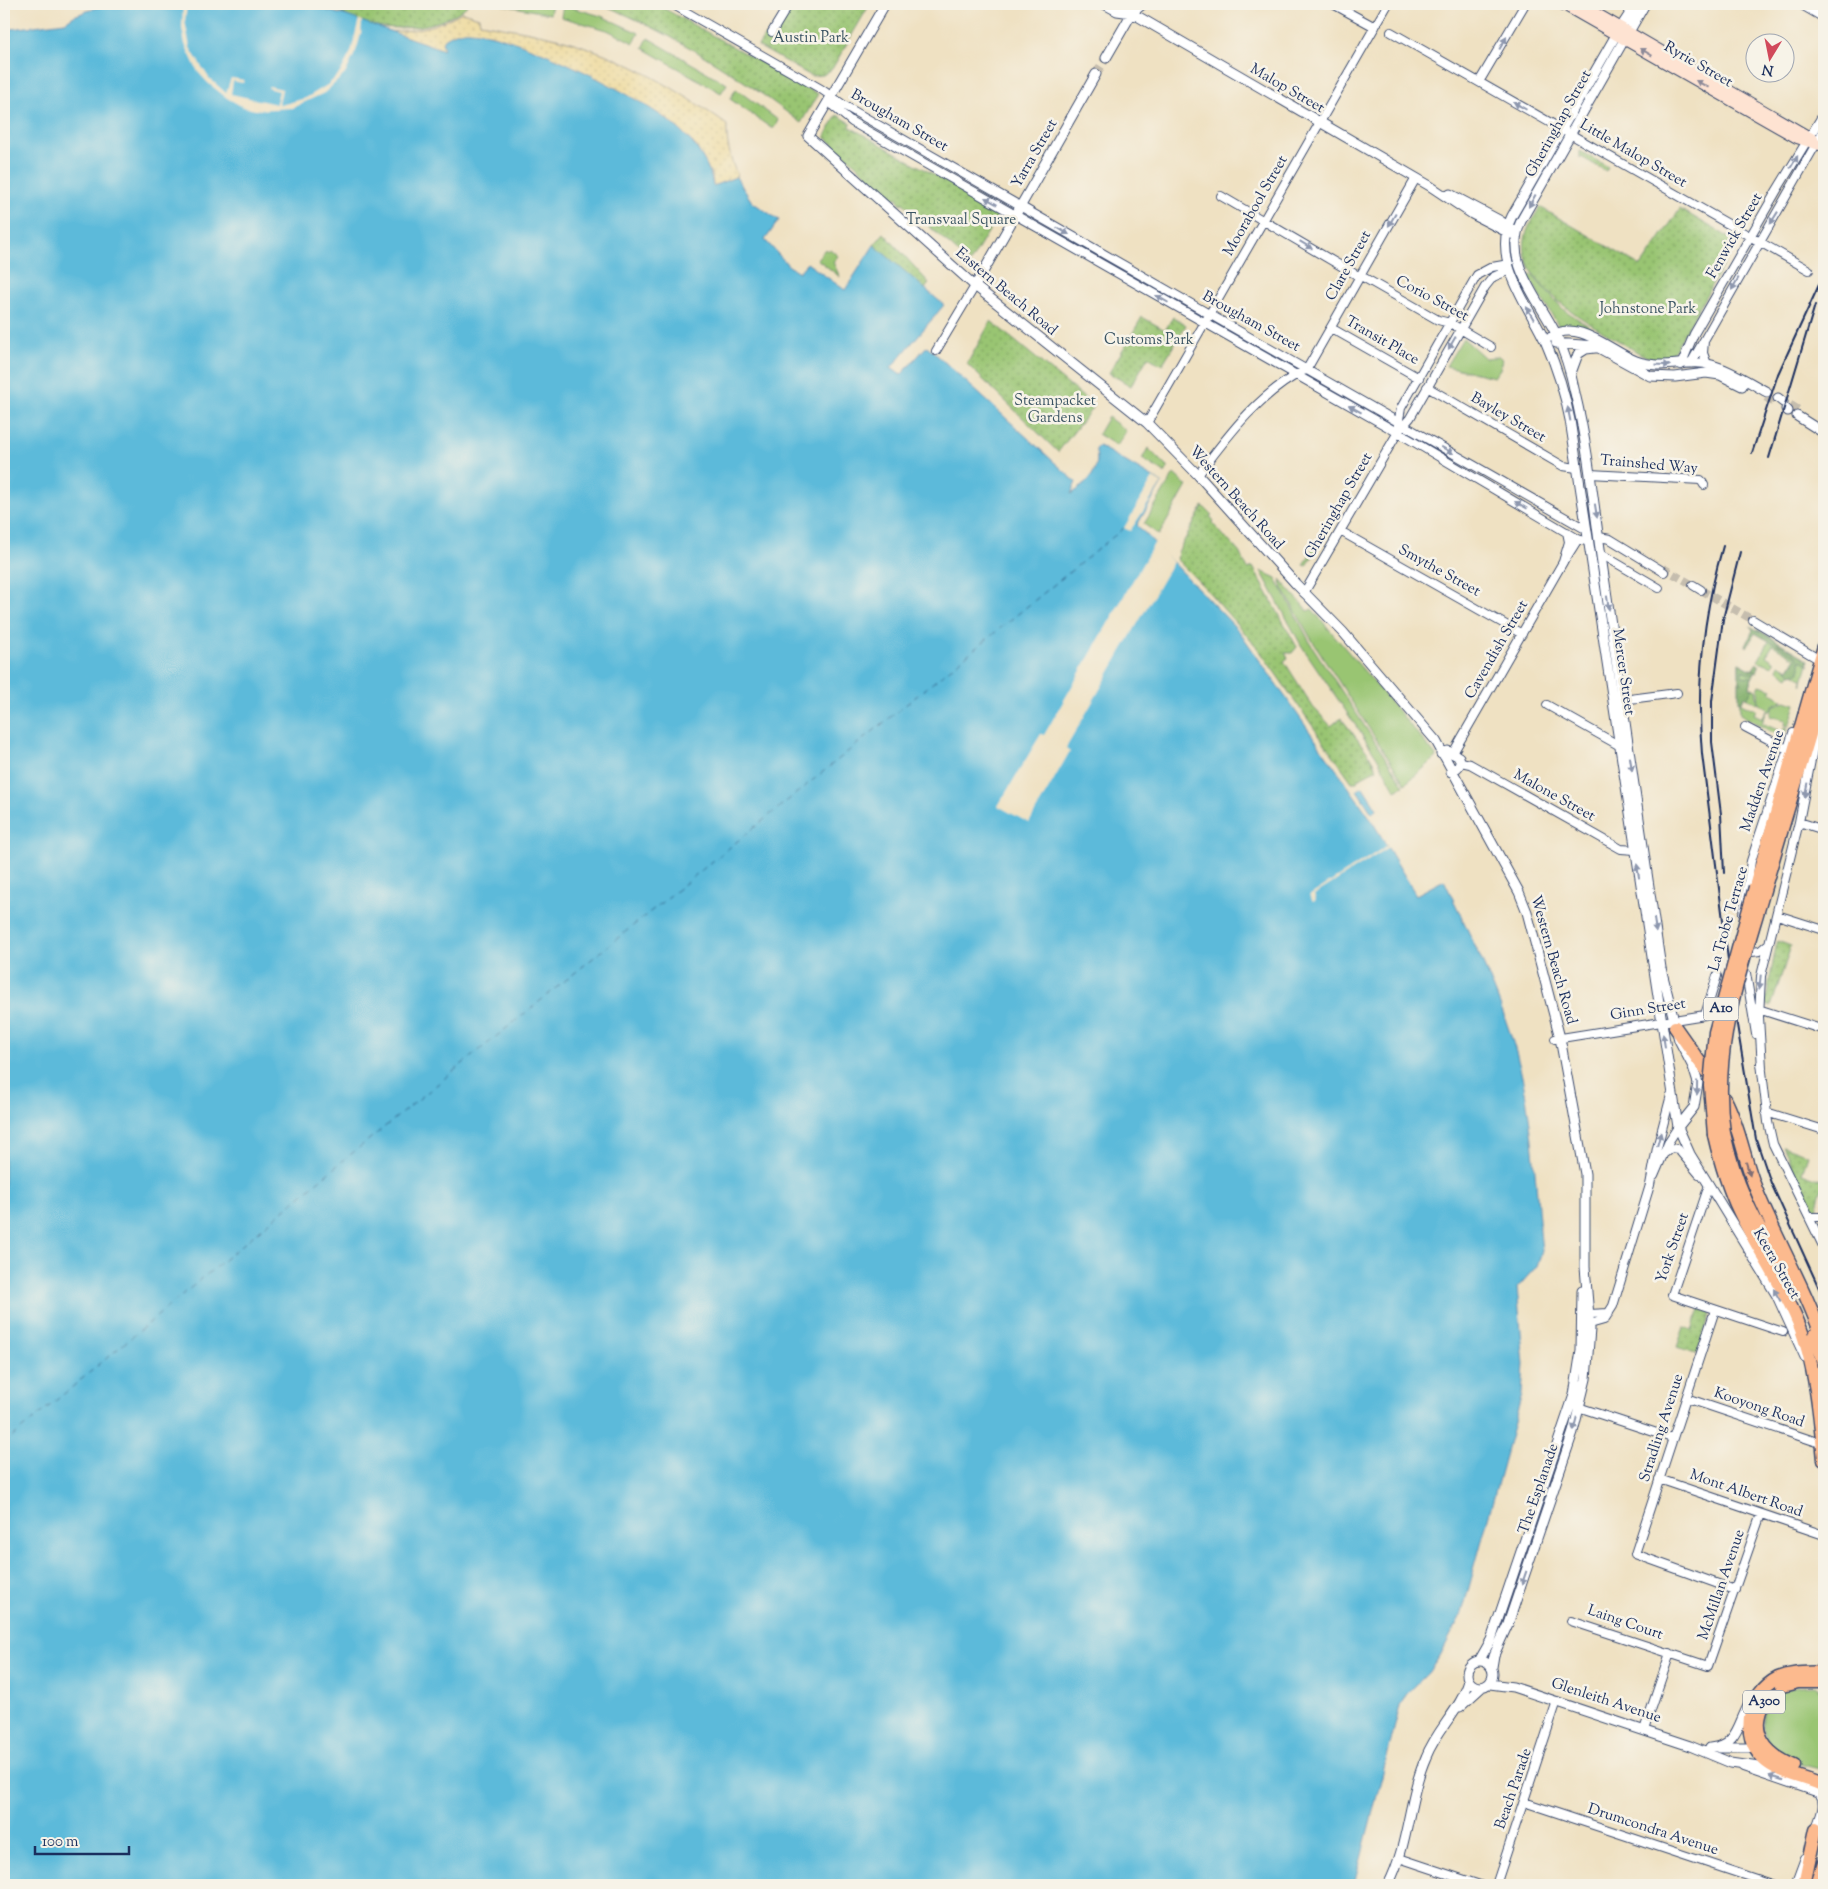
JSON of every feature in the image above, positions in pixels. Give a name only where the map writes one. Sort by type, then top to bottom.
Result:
[{"type":"highway","name":"La Trobe Terrace","points":[[1810,1367],[1804,1338],[1786,1295],[1745,1224],[1729,1190],[1719,1134],[1720,1077],[1723,1043],[1729,1014],[1824,646]]},
{"type":"highway","name":"La Trobe Terrace","points":[[1760,889],[1824,689]]},
{"type":"highway","points":[[1674,1024],[1706,1071]]},
{"type":"highway","points":[[1725,1099],[1735,1122],[1750,1176],[1805,1293],[1824,1342]]},
{"type":"highway","name":"La Trobe Terrace","points":[[1719,1134],[1741,1195],[1756,1226],[1798,1296],[1824,1363]]},
{"type":"highway","name":"Keera Street","points":[[1810,1367],[1816,1395],[1824,1460]]},
{"type":"highway","points":[[1800,1673],[1824,1668]]},
{"type":"highway","name":"A300","points":[[1755,1748],[1750,1728],[1750,1716],[1756,1699],[1768,1684],[1780,1677],[1800,1673],[1824,1672]]},
{"type":"highway","points":[[1811,1682],[1824,1689]]},
{"type":"highway","name":"A300","points":[[1770,1752],[1762,1742],[1758,1726],[1760,1712],[1765,1700],[1774,1691],[1785,1685],[1824,1682]]},
{"type":"highway","points":[[1755,1748],[1769,1764],[1821,1783]]},
{"type":"highway","name":"Glenleith Avenue","points":[[1755,1748],[1770,1752],[1821,1783]]},
{"type":"highway","points":[[1804,1885],[1816,1829]]},
{"type":"highway","points":[[1817,1885],[1824,1863]]},
{"type":"main road","name":"Ryrie Street","points":[[1562,4],[1623,34]]},
{"type":"main road","name":"Ryrie Street","points":[[1580,4],[1623,34],[1763,119],[1821,145]]},
{"type":"street","points":[[672,4],[821,89],[831,97],[885,4]]},
{"type":"street","points":[[772,32],[789,4]]},
{"type":"street","name":"Malop Street","points":[[1104,4],[1117,11],[1133,9]]},
{"type":"street","name":"Malop Street","points":[[1124,4],[1320,124],[1430,186],[1469,203],[1507,229],[1516,238]]},
{"type":"street","points":[[1106,58],[1133,9],[1143,4]]},
{"type":"street","points":[[1333,4],[1375,28]]},
{"type":"street","name":"Moorabool Street","points":[[1147,422],[1388,4]]},
{"type":"street","points":[[1480,82],[1525,4]]},
{"type":"street","name":"Gheringhap Street","points":[[1492,267],[1510,267],[1520,264],[1516,238],[1521,221],[1571,134],[1623,34],[1636,4]]},
{"type":"street","name":"Gheringhap Street","points":[[1510,267],[1506,248],[1507,229],[1561,129],[1623,34],[1645,4]]},
{"type":"street","points":[[1800,4],[1824,18]]},
{"type":"street","name":"Little Malop Street","points":[[1391,32],[1809,270]]},
{"type":"street","name":"Yarra Street","points":[[936,352],[1096,74]]},
{"type":"street","name":"Eastern Beach Road","points":[[831,97],[808,136],[974,286],[1147,422]]},
{"type":"street","name":"Brougham Street","points":[[831,97],[1599,537],[1609,539],[1664,570]]},
{"type":"street","name":"Brougham Street","points":[[831,97],[834,107],[851,121],[1294,375],[1398,432],[1578,539],[1589,542]]},
{"type":"street","name":"Fenwick Street","points":[[1684,376],[1681,365],[1694,334],[1824,113]]},
{"type":"street","name":"Fenwick Street","points":[[1684,376],[1759,241],[1821,145],[1824,130]]},
{"type":"street","points":[[901,150],[906,141]]},
{"type":"street","points":[[1534,177],[1544,182]]},
{"type":"street","name":"Clare Street","points":[[1307,369],[1416,178]]},
{"type":"street","points":[[1777,190],[1786,197]]},
{"type":"street","name":"Corio Street","points":[[1221,196],[1438,320],[1450,323],[1491,347]]},
{"type":"street","name":"Gheringhap Street","points":[[1401,424],[1401,408],[1477,275],[1492,267],[1501,258],[1506,248]]},
{"type":"street","name":"Mercer Street","points":[[1520,264],[1533,297],[1556,334],[1571,373],[1584,441],[1599,537],[1618,700],[1672,1095]]},
{"type":"street","name":"Gheringhap Street","points":[[1304,593],[1342,532],[1401,424],[1427,387],[1488,282],[1510,267]]},
{"type":"street","name":"Mercer Street","points":[[1510,267],[1517,290],[1546,342],[1565,396],[1618,700],[1620,746],[1661,968],[1674,1024],[1681,1045],[1693,1067],[1698,1088],[1694,1107],[1678,1127]]},
{"type":"street","name":"Transit Place","points":[[1331,328],[1419,378]]},
{"type":"street","points":[[1546,342],[1556,334],[1566,331],[1584,334],[1645,364],[1707,364],[1724,369],[1768,392]]},
{"type":"street","points":[[1705,336],[1703,351],[1707,364]]},
{"type":"street","points":[[1546,342],[1591,345],[1647,375],[1684,376],[1700,372],[1720,376],[1766,397],[1743,380]]},
{"type":"street","points":[[1571,373],[1574,359],[1581,351],[1594,348],[1603,350]]},
{"type":"street","points":[[1198,475],[1251,410],[1294,375],[1307,369]]},
{"type":"street","name":"Bayley Street","points":[[1427,387],[1563,466],[1577,468]]},
{"type":"street","points":[[1824,428],[1788,408],[1824,434]]},
{"type":"street","name":"Western Beach Road","points":[[1147,422],[1354,645],[1446,753],[1453,771],[1523,901],[1557,1038],[1585,1174],[1586,1319]]},
{"type":"street","points":[[1573,442],[1584,441]]},
{"type":"street","points":[[1577,468],[1590,474]]},
{"type":"street","name":"Trainshed Way","points":[[1590,474],[1701,480],[1704,485]]},
{"type":"street","name":"Smythe Street","points":[[1342,532],[1522,634]]},
{"type":"street","name":"Cavendish Street","points":[[1563,562],[1569,543],[1567,532]]},
{"type":"street","points":[[1589,542],[1599,537]]},
{"type":"street","name":"Cavendish Street","points":[[1446,753],[1522,634],[1578,539]]},
{"type":"street","points":[[1601,554],[1659,588]]},
{"type":"street","points":[[1603,573],[1610,564],[1621,564]]},
{"type":"street","points":[[1752,622],[1820,660]]},
{"type":"street","name":"Madden Avenue","points":[[1743,914],[1751,861],[1787,749],[1820,660]]},
{"type":"street","points":[[1755,1008],[1768,944],[1777,915],[1799,822],[1824,689]]},
{"type":"street","points":[[1618,700],[1677,693]]},
{"type":"street","points":[[1547,705],[1620,746]]},
{"type":"street","points":[[1745,727],[1787,749]]},
{"type":"street","points":[[1815,744],[1824,746]]},
{"type":"street","points":[[1446,753],[1459,756],[1461,762],[1453,771]]},
{"type":"street","name":"Malone Street","points":[[1461,762],[1470,764],[1621,849],[1639,850]]},
{"type":"street","points":[[1799,822],[1824,830]]},
{"type":"street","points":[[1777,915],[1824,930]]},
{"type":"street","points":[[1752,952],[1760,951],[1768,944]]},
{"type":"street","points":[[1746,973],[1755,1008],[1766,1112],[1775,1149],[1824,1248]]},
{"type":"street","name":"Ginn Street","points":[[1557,1038],[1661,1023],[1674,1024],[1705,1015],[1717,976]]},
{"type":"street","points":[[1755,1008],[1824,1030]]},
{"type":"street","points":[[1586,1319],[1609,1314],[1613,1306],[1650,1185],[1656,1148],[1672,1095]]},
{"type":"street","name":"Keera Street","points":[[1672,1095],[1678,1127],[1690,1154],[1777,1296],[1810,1367]]},
{"type":"street","points":[[1766,1112],[1824,1130]]},
{"type":"street","points":[[1650,1185],[1678,1127]]},
{"type":"street","points":[[1665,1153],[1671,1148],[1678,1149],[1709,1184]]},
{"type":"street","name":"York Street","points":[[1709,1184],[1672,1295],[1783,1332]]},
{"type":"street","points":[[1809,1217],[1824,1217]]},
{"type":"street","name":"Stradling Avenue","points":[[1715,1310],[1635,1554],[1735,1590]]},
{"type":"street","name":"The Esplanade","points":[[1479,1661],[1491,1640],[1587,1371],[1586,1319]]},
{"type":"street","name":"Kooyong Road","points":[[1686,1398],[1822,1444]]},
{"type":"street","points":[[1575,1406],[1672,1438]]},
{"type":"street","name":"The Esplanade","points":[[1492,1669],[1494,1655],[1508,1624],[1565,1456],[1575,1406]]},
{"type":"street","name":"Mont Albert Road","points":[[1659,1479],[1824,1535]]},
{"type":"street","name":"McMillan Avenue","points":[[1708,1666],[1761,1514]]},
{"type":"street","name":"Laing Court","points":[[1571,1621],[1708,1666]]},
{"type":"street","points":[[1644,1730],[1670,1653]]},
{"type":"street","points":[[1388,1885],[1398,1858],[1426,1756],[1435,1737],[1463,1697],[1469,1681],[1468,1668],[1479,1661],[1486,1662],[1492,1669],[1493,1677],[1454,1712]]},
{"type":"street","name":"Glenleith Avenue","points":[[1492,1669],[1513,1687]]},
{"type":"street","points":[[1469,1681],[1474,1686],[1486,1685]]},
{"type":"street","points":[[1732,1763],[1730,1749],[1748,1705],[1768,1684]]},
{"type":"street","name":"Glenleith Avenue","points":[[1486,1685],[1513,1687],[1644,1730],[1732,1763],[1821,1783]]},
{"type":"street","name":"Beach Parade","points":[[1496,1885],[1557,1702]]},
{"type":"street","points":[[1710,1748],[1726,1744],[1734,1736]]},
{"type":"street","name":"Glenleith Avenue","points":[[1690,1746],[1730,1749],[1755,1748]]},
{"type":"street","name":"Glenleith Avenue","points":[[1732,1763],[1761,1766],[1796,1774]]},
{"type":"street","points":[[1795,1885],[1823,1805],[1821,1783]]},
{"type":"street","name":"Drumcondra Avenue","points":[[1524,1802],[1774,1885]]},
{"type":"street","points":[[1398,1858],[1480,1885]]},
{"type":"green space","points":[[329,4],[469,4],[457,13],[430,24],[399,28],[384,27],[355,20]]},
{"type":"green space","points":[[499,4],[552,4],[550,14]]},
{"type":"green space","points":[[601,4],[656,4],[818,94],[801,123],[754,88],[680,42]]},
{"type":"green space","name":"Austin Park","points":[[793,4],[870,4],[832,69],[823,75],[811,76],[758,46],[765,35],[776,33]]},
{"type":"green space","points":[[563,5],[601,16],[639,33],[634,43],[607,30],[561,17]]},
{"type":"green space","points":[[648,38],[727,84],[721,93],[643,48]]},
{"type":"green space","points":[[736,89],[778,120],[774,128],[771,128],[730,99]]},
{"type":"green space","name":"Transvaal Square","points":[[837,115],[851,123],[850,127],[1000,212],[970,263],[903,203],[901,204],[896,197],[894,199],[825,137]]},
{"type":"green space","points":[[1580,151],[1608,167],[1606,171],[1581,157],[1580,159]]},
{"type":"green space","name":"Johnstone Park","points":[[1540,207],[1641,266],[1680,209],[1730,238],[1735,244],[1675,350],[1665,357],[1654,359],[1640,354],[1581,318],[1551,294],[1539,281],[1530,267],[1524,246],[1528,229]]},
{"type":"green space","points":[[884,233],[929,283],[925,289],[874,245]]},
{"type":"green space","points":[[825,249],[828,251],[830,249],[838,256],[833,262],[840,277],[817,259]]},
{"type":"green space","points":[[1532,275],[1563,309],[1593,329],[1585,331],[1558,325],[1528,276]]},
{"type":"green space","name":"Customs Park","points":[[1142,317],[1165,330],[1173,317],[1186,325],[1162,365],[1148,357],[1131,386],[1109,373]]},
{"type":"green space","name":"Steampacket Gardens","points":[[991,321],[1094,406],[1058,452],[967,364]]},
{"type":"green space","points":[[1463,338],[1485,358],[1497,355],[1502,359],[1500,369],[1494,377],[1446,366]]},
{"type":"green space","points":[[1108,417],[1126,431],[1117,446],[1098,434]]},
{"type":"green space","points":[[1148,448],[1168,468],[1165,473],[1142,459]]},
{"type":"green space","points":[[1174,474],[1187,486],[1159,535],[1144,524]]},
{"type":"green space","points":[[1203,506],[1212,515],[1210,516],[1214,521],[1212,523],[1239,552],[1248,569],[1253,567],[1297,647],[1292,653],[1285,653],[1288,658],[1284,661],[1313,707],[1331,726],[1341,718],[1368,753],[1377,769],[1358,779],[1357,782],[1352,782],[1257,647],[1206,589],[1177,560],[1178,552]]},
{"type":"green space","points":[[1328,522],[1332,524],[1307,566],[1304,565]]},
{"type":"green space","points":[[1261,571],[1276,578],[1312,646],[1404,786],[1395,790],[1377,757],[1301,645]]},
{"type":"green space","points":[[1280,579],[1308,611],[1312,609],[1437,757],[1405,784],[1310,637],[1283,589]]},
{"type":"green space","points":[[1750,626],[1809,660],[1807,661],[1810,665],[1800,660],[1800,672],[1791,674],[1786,668],[1789,669],[1798,657],[1755,633],[1747,647],[1746,645],[1753,630]]},
{"type":"green space","points":[[1757,629],[1809,660],[1802,685],[1803,679],[1792,672],[1789,677],[1778,670],[1779,664],[1789,669],[1795,658],[1773,645],[1766,656],[1774,661],[1773,666],[1758,661],[1769,641],[1755,633]]},
{"type":"green space","points":[[1739,663],[1752,670],[1757,663],[1759,665],[1752,677],[1750,687],[1756,690],[1758,704],[1745,696],[1741,703],[1756,710],[1754,714],[1762,718],[1768,708],[1759,704],[1758,690],[1760,685],[1772,689],[1770,692],[1783,700],[1773,705],[1770,711],[1767,710],[1762,723],[1782,732],[1785,727],[1788,728],[1784,739],[1740,714]]},
{"type":"green space","points":[[1739,663],[1752,670],[1757,663],[1759,665],[1757,673],[1754,672],[1753,675],[1742,670],[1742,676],[1752,677],[1750,687],[1753,688],[1747,698],[1745,696],[1741,702],[1739,702]]},
{"type":"green space","points":[[1785,701],[1796,704],[1789,726],[1785,725],[1786,720],[1770,716],[1773,706]]},
{"type":"green space","points":[[1777,941],[1791,946],[1771,1007],[1765,1004]]},
{"type":"green space","points":[[1783,1146],[1808,1155],[1802,1173],[1824,1181],[1816,1209],[1810,1206]]},
{"type":"green space","points":[[1700,1309],[1711,1312],[1697,1354],[1677,1347],[1684,1327],[1693,1330]]},
{"type":"green space","points":[[1815,1686],[1824,1693],[1824,1770],[1799,1764],[1782,1756],[1771,1745],[1764,1729],[1765,1712],[1773,1697],[1789,1689]]},
{"type":"sand","points":[[301,4],[329,4],[345,15]]},
{"type":"sand","points":[[462,12],[479,17],[480,23],[550,36],[578,44],[627,64],[679,92],[727,125],[730,156],[737,174],[736,177],[713,186],[712,176],[696,146],[667,119],[628,96],[536,51],[490,34],[444,51],[388,32],[426,27],[443,22]]},
{"type":"water","points":[[119,4],[127,7],[140,4],[301,4],[344,15],[444,50],[442,41],[462,31],[491,35],[518,43],[580,70],[664,117],[681,131],[702,156],[713,186],[736,177],[752,202],[779,220],[765,240],[789,266],[799,272],[807,263],[845,290],[874,245],[944,305],[891,368],[901,375],[927,346],[1076,482],[1071,494],[1083,486],[1092,475],[1097,463],[1095,448],[1099,446],[1162,483],[1137,525],[1239,631],[1369,816],[1416,895],[1444,880],[1495,992],[1517,1057],[1524,1084],[1532,1139],[1542,1251],[1537,1266],[1517,1288],[1524,1364],[1522,1394],[1462,1613],[1440,1656],[1428,1673],[1406,1695],[1400,1706],[1354,1885],[4,1885],[4,30],[65,22],[74,16],[98,7]]},
{"type":"water","points":[[1363,787],[1377,809],[1372,813],[1357,790]]},
{"type":"pier","points":[[183,4],[187,4],[185,21],[190,48],[209,78],[226,93],[231,78],[244,80],[243,83],[233,81],[231,94],[276,104],[279,91],[268,88],[269,86],[282,89],[279,103],[281,105],[306,98],[329,84],[340,73],[351,52],[359,19],[362,21],[361,34],[356,51],[345,74],[324,93],[292,108],[255,110],[243,107],[227,98],[208,83],[198,72],[185,44],[182,28]]},
{"type":"pier","points":[[1153,478],[1162,483],[1130,531],[1124,528]]},
{"type":"pier","points":[[1155,542],[1173,562],[1066,748],[1070,751],[1029,823],[998,806],[1041,734],[1044,735]]},
{"type":"pier","points":[[1388,845],[1389,847],[1314,895],[1316,900],[1313,902],[1309,896]]},
{"type":"ferry route","points":[[4,1444],[345,1159],[1124,528]]},
{"type":"tunnel","points":[[1096,74],[1106,58]]},
{"type":"tunnel","points":[[1766,397],[1777,404]]},
{"type":"tunnel","points":[[1790,405],[1798,410]]},
{"type":"tunnel","points":[[1663,568],[1693,585]]},
{"type":"tunnel","points":[[1701,590],[1753,620]]},
{"type":"railway","points":[[1752,453],[1778,374],[1824,274]]},
{"type":"railway","points":[[1769,458],[1815,305]]},
{"type":"railway","points":[[1723,546],[1710,597],[1706,623],[1701,675],[1700,728],[1734,1007],[1756,1139],[1771,1183],[1824,1299]]},
{"type":"railway","points":[[1724,873],[1721,814],[1712,742],[1712,701],[1723,619],[1740,552]]}]
